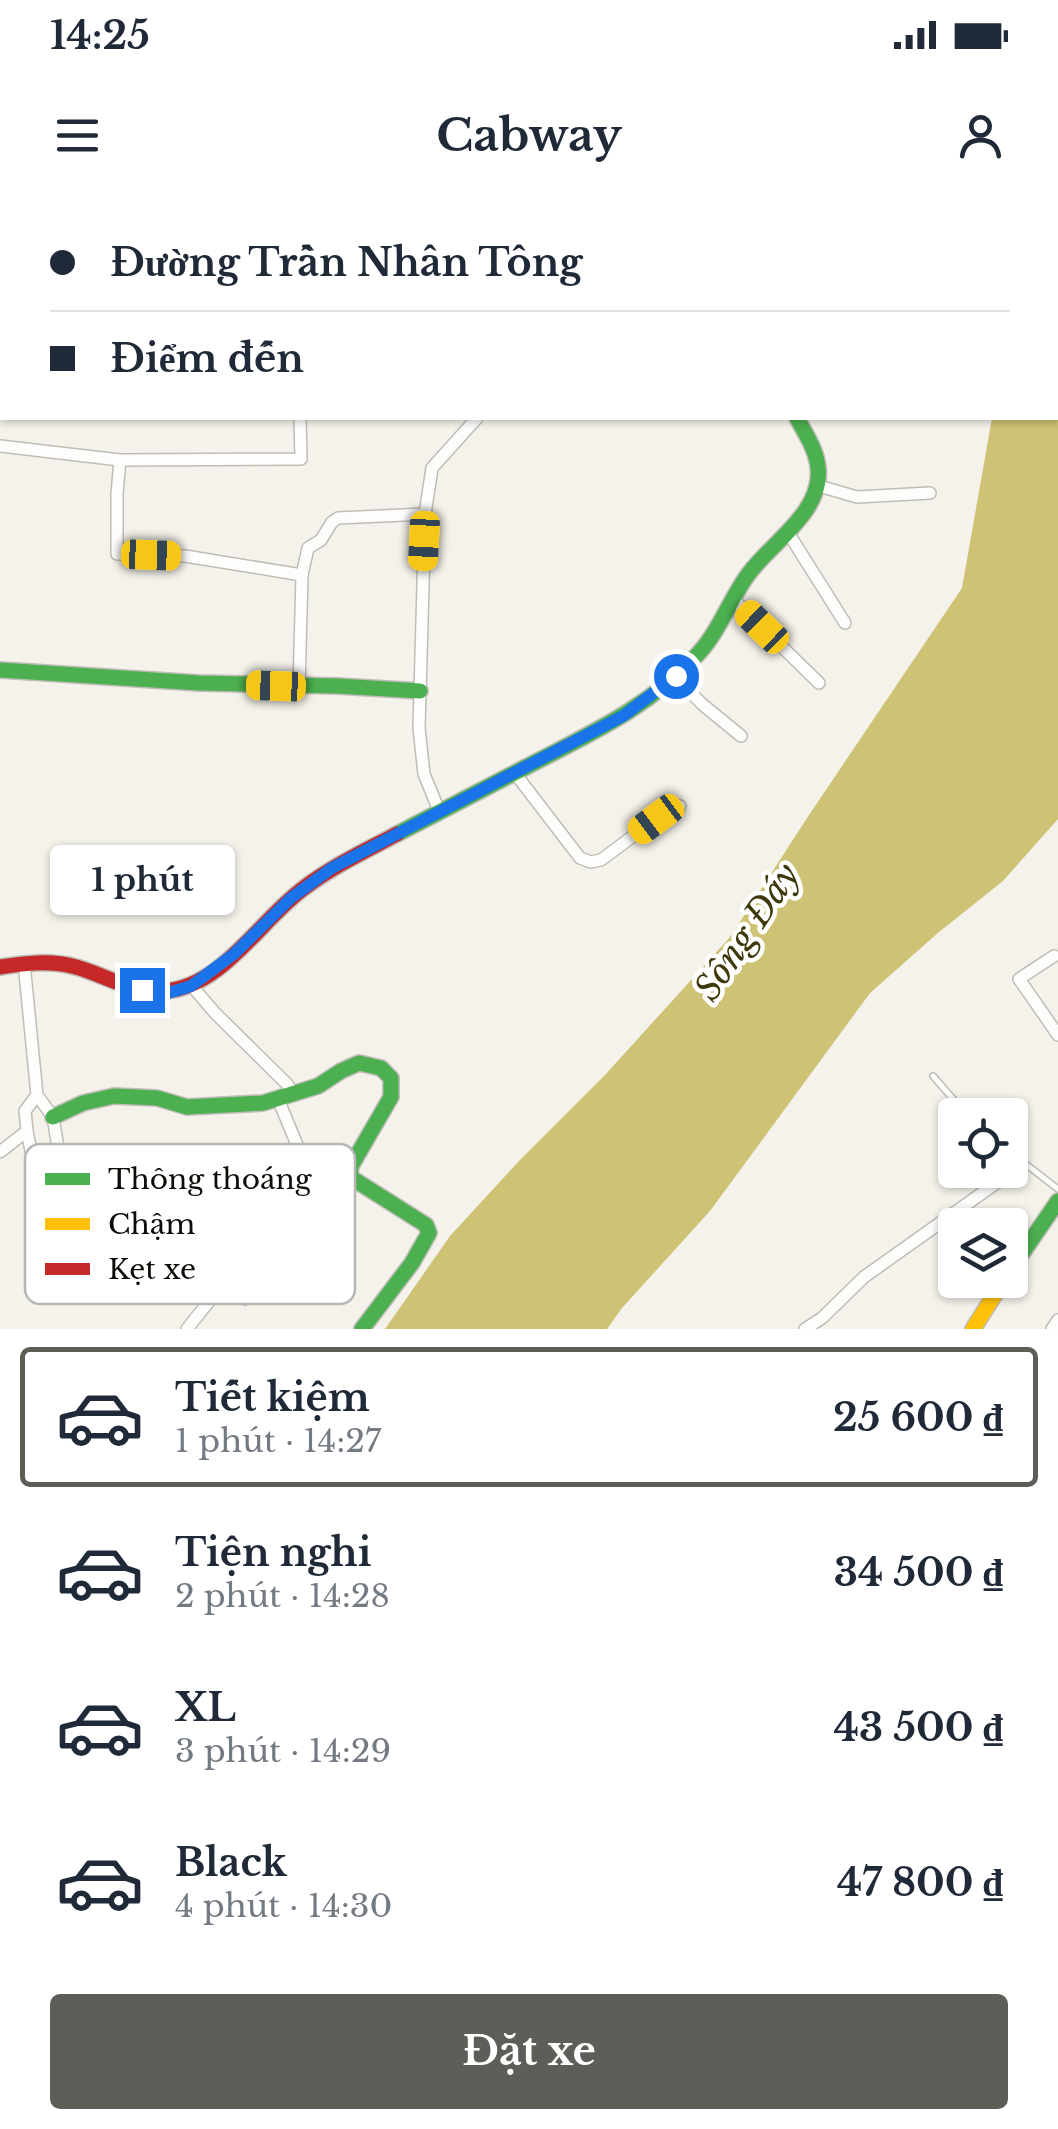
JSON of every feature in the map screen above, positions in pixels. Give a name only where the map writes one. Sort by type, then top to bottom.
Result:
[{"type":"street","points":[[0,446],[120,460],[301,459],[300,420]]},
{"type":"street","points":[[440,814],[424,774],[419,728],[425,514],[432,468],[475,420]]},
{"type":"street","points":[[0,967],[25,970],[74,966],[142,990],[168,993],[191,986],[234,954],[291,898],[332,868],[630,713],[702,650],[750,572],[808,508],[821,477],[818,459],[798,420]]},
{"type":"street","points":[[120,460],[117,554],[185,556],[302,575]]},
{"type":"street","points":[[819,486],[857,497],[930,493]]},
{"type":"street","points":[[299,686],[302,575],[308,548],[321,540],[338,518],[425,514]]},
{"type":"street","points":[[787,531],[845,622]]},
{"type":"street","points":[[733,599],[819,683]]},
{"type":"street","points":[[0,670],[195,683],[420,691]]},
{"type":"street","points":[[676,676],[741,736]]},
{"type":"street","points":[[514,772],[580,858],[591,862],[601,860],[680,806]]},
{"type":"street","points":[[1054,956],[1019,979],[1058,1035]]},
{"type":"street","points":[[25,970],[38,1095],[52,1117],[57,1144]]},
{"type":"street","points":[[191,986],[288,1084],[285,1096],[298,1144]]},
{"type":"street","points":[[52,1117],[83,1102],[114,1096],[157,1098],[180,1106],[199,1107],[263,1103],[318,1086],[360,1063],[382,1068],[391,1078],[391,1098],[355,1159]]},
{"type":"street","points":[[29,1144],[25,1111],[38,1095]]},
{"type":"street","points":[[0,1152],[26,1131]]},
{"type":"street","points":[[355,1179],[426,1225],[429,1233],[412,1263],[362,1329]]},
{"type":"street","points":[[806,1329],[864,1277],[988,1188]]},
{"type":"street","points":[[1028,1245],[1058,1202]]},
{"type":"street","points":[[974,1329],[993,1298]]},
{"type":"street","points":[[186,1329],[207,1304]]},
{"type":"street","points":[[1052,1329],[1058,1320]]},
{"type":"lane","points":[[934,1076],[953,1098]]},
{"type":"lane","points":[[1028,1166],[1058,1190]]},
{"type":"water","name":"Sông Đáy","points":[[992,420],[1058,420],[1058,819],[1003,881],[870,993],[710,1211],[607,1329],[385,1329],[450,1236],[605,1075],[731,936],[962,588]]},
{"type":"traffic: fast","points":[[397,834],[616,719],[658,691],[697,655],[750,572],[795,524],[813,497],[818,483],[817,460],[798,420]]},
{"type":"traffic: fast","points":[[0,670],[199,683],[420,691]]},
{"type":"traffic: fast","points":[[53,1117],[83,1103],[114,1096],[157,1098],[187,1107],[263,1103],[318,1086],[359,1063],[381,1068],[391,1078],[391,1097],[355,1159]]},
{"type":"traffic: fast","points":[[355,1180],[426,1225],[429,1233],[412,1263],[362,1329]]},
{"type":"traffic: fast","points":[[1028,1245],[1058,1201]]},
{"type":"traffic: slow","points":[[973,1329],[993,1298]]},
{"type":"traffic: jam","points":[[0,967],[57,963],[142,990],[186,987],[223,965],[304,888],[397,834]]},
{"type":"route","points":[[142,990],[168,993],[191,986],[234,954],[291,898],[332,868],[630,713],[676,676]]}]
